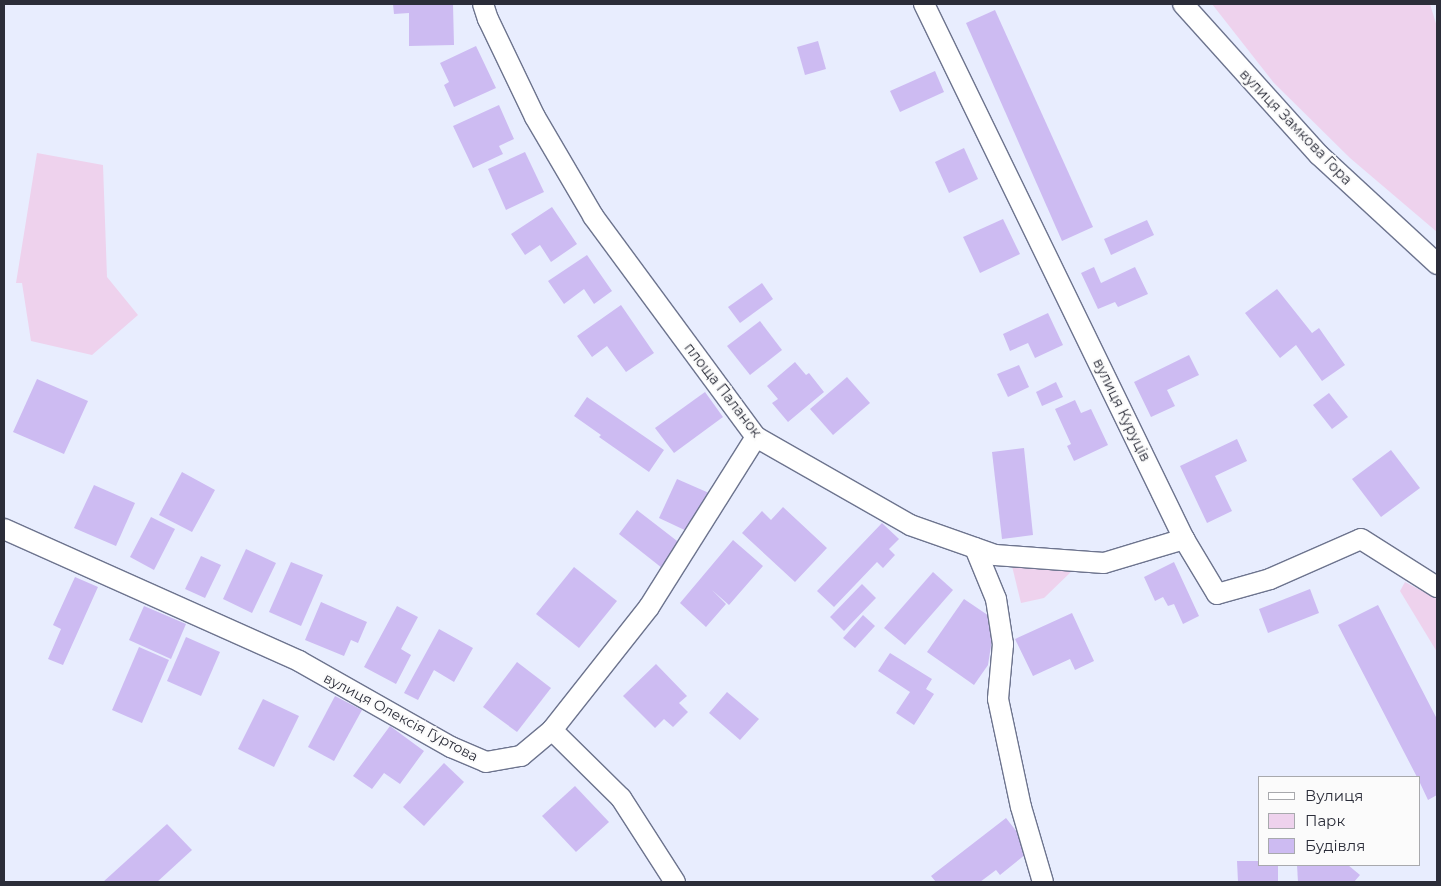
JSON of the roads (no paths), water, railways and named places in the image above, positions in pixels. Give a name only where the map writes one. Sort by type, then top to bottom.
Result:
[{"type":"street","name":"площа Паланок","points":[[484,4],[488,19],[535,117],[593,216],[756,437],[910,526],[996,555],[1104,563],[1184,539]]},
{"type":"street","name":"вулиця Куруців","points":[[924,4],[1184,539],[1217,594],[1270,580],[1361,539],[1437,587]]},
{"type":"street","name":"вулиця Замкова Гора","points":[[1183,4],[1319,155],[1437,264]]},
{"type":"street","name":"вулиця Олексія Гуртова","points":[[4,529],[299,661],[451,747],[486,762],[521,756],[552,730],[649,607],[756,437]]},
{"type":"street","points":[[975,548],[996,599],[1002,644],[998,698],[1021,807],[1043,882]]},
{"type":"street","points":[[552,730],[621,798],[675,882]]}]
